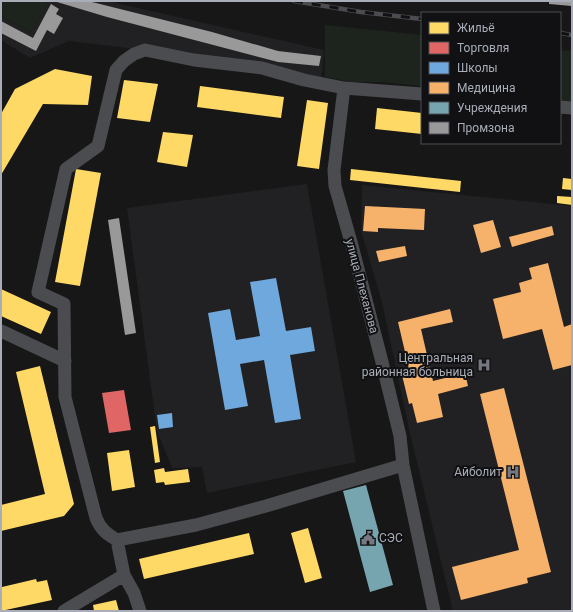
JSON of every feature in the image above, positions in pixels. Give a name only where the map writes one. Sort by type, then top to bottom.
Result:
[{"type":"street","points":[[403,465],[266,506],[203,523],[117,540],[105,533],[100,527],[96,518],[65,397],[64,304],[38,292],[66,169],[98,146],[116,70],[124,61],[134,54],[145,50],[194,60],[262,68],[304,80],[344,88],[421,94]]},
{"type":"street","name":"улица Плеханова","points":[[344,88],[334,178],[335,186],[351,242],[400,436],[403,465],[434,611]]},
{"type":"street","points":[[561,107],[572,108]]},
{"type":"street","points":[[1,331],[65,361]]},
{"type":"street","points":[[117,540],[124,575],[134,593],[140,611]]},
{"type":"street","points":[[64,611],[124,575]]},
{"type":"shaded area","points":[[1,1],[49,1],[31,32],[1,16]]},
{"type":"shaded area","points":[[49,1],[107,1],[324,50],[321,83],[145,50],[69,41],[30,58],[1,40],[1,16],[31,32]]},
{"type":"shaded area","points":[[325,25],[421,35],[421,86],[382,82],[351,82],[325,77]]},
{"type":"shaded area","points":[[561,50],[572,51],[572,102],[561,100]]},
{"type":"shaded area","points":[[307,184],[356,462],[207,493],[202,467],[172,468],[157,431],[127,208]]},
{"type":"shaded area","name":"Центральная районная больница","points":[[362,185],[572,206],[572,611],[453,611],[409,429],[382,302],[361,231]]},
{"type":"building: Жильё","points":[[55,69],[92,76],[88,105],[43,104],[1,175],[1,114],[15,89]]},
{"type":"building: Жильё","points":[[124,80],[158,84],[150,122],[117,118]]},
{"type":"building: Жильё","points":[[200,86],[284,97],[281,118],[197,107]]},
{"type":"building: Жильё","points":[[307,100],[328,103],[319,169],[297,166]]},
{"type":"building: Жильё","points":[[377,108],[421,113],[421,134],[375,129]]},
{"type":"building: Жильё","points":[[163,132],[193,135],[187,167],[157,162]]},
{"type":"building: Жильё","points":[[76,169],[101,173],[80,286],[55,282]]},
{"type":"building: Жильё","points":[[351,169],[461,181],[460,192],[350,180]]},
{"type":"building: Жильё","points":[[563,178],[572,179],[572,190],[562,189]]},
{"type":"building: Жильё","points":[[557,196],[572,197],[572,205],[557,203]]},
{"type":"building: Жильё","points":[[1,289],[51,312],[41,334],[1,316]]},
{"type":"building: Жильё","points":[[40,366],[74,504],[64,516],[1,531],[1,505],[45,494],[16,372]]},
{"type":"building: Жильё","points":[[155,426],[160,462],[155,463],[150,427]]},
{"type":"building: Жильё","points":[[129,450],[135,487],[112,491],[107,453]]},
{"type":"building: Жильё","points":[[164,468],[165,472],[188,469],[190,482],[165,485],[164,482],[156,483],[154,470]]},
{"type":"building: Жильё","points":[[308,528],[322,578],[305,583],[291,533]]},
{"type":"building: Жильё","points":[[249,533],[254,554],[144,579],[139,559]]},
{"type":"building: Жильё","points":[[36,579],[37,582],[47,580],[52,600],[1,611],[2,587]]},
{"type":"building: Жильё","points":[[116,600],[119,611],[94,611],[93,605]]},
{"type":"building: Торговля","points":[[124,390],[131,430],[109,433],[102,393]]},
{"type":"building: Школы","points":[[276,278],[286,331],[311,327],[315,351],[290,355],[301,419],[275,423],[264,360],[240,364],[248,406],[225,410],[208,313],[230,309],[236,340],[260,336],[250,282]]},
{"type":"building: Школы","points":[[172,413],[173,427],[159,429],[157,415]]},
{"type":"building: Медицина","points":[[365,206],[425,209],[424,230],[378,228],[378,232],[363,231]]},
{"type":"building: Медицина","points":[[493,220],[501,247],[481,253],[473,225]]},
{"type":"building: Медицина","points":[[552,226],[554,235],[512,247],[509,237]]},
{"type":"building: Медицина","points":[[405,246],[407,256],[379,262],[376,251]]},
{"type":"building: Медицина","points":[[548,263],[564,327],[572,324],[572,365],[553,370],[542,329],[503,339],[493,299],[521,292],[519,283],[532,279],[529,268]]},
{"type":"building: Медицина","points":[[450,309],[453,322],[421,329],[433,381],[465,373],[468,386],[438,394],[443,417],[417,423],[412,403],[409,404],[401,371],[409,369],[398,322]]},
{"type":"building: Медицина","name":"Айболит","points":[[504,388],[551,572],[527,578],[528,583],[461,600],[452,567],[519,550],[480,394]]},
{"type":"building: Учреждения","name":"СЭС","points":[[366,485],[393,585],[370,592],[343,491]]},
{"type":"building: Промзона","points":[[57,1],[88,1],[212,32],[278,51],[321,56],[319,66],[278,62],[107,17]]},
{"type":"building: Промзона","points":[[549,1],[572,1],[572,6],[549,4]]},
{"type":"building: Промзона","points":[[51,4],[59,9],[56,14],[63,18],[54,34],[47,30],[36,51],[1,33],[1,21],[33,38]]},
{"type":"building: Промзона","points":[[119,218],[136,333],[125,335],[108,220]]},
{"type":"railway","points":[[294,1],[361,12],[421,19]]},
{"type":"railway","points":[[561,33],[572,35]]},
{"type":"place","name":"Центральная районная больница","points":[[484,365]]},
{"type":"place","name":"Айболит","points":[[513,472]]},
{"type":"place","name":"СЭС","points":[[368,538]]}]
